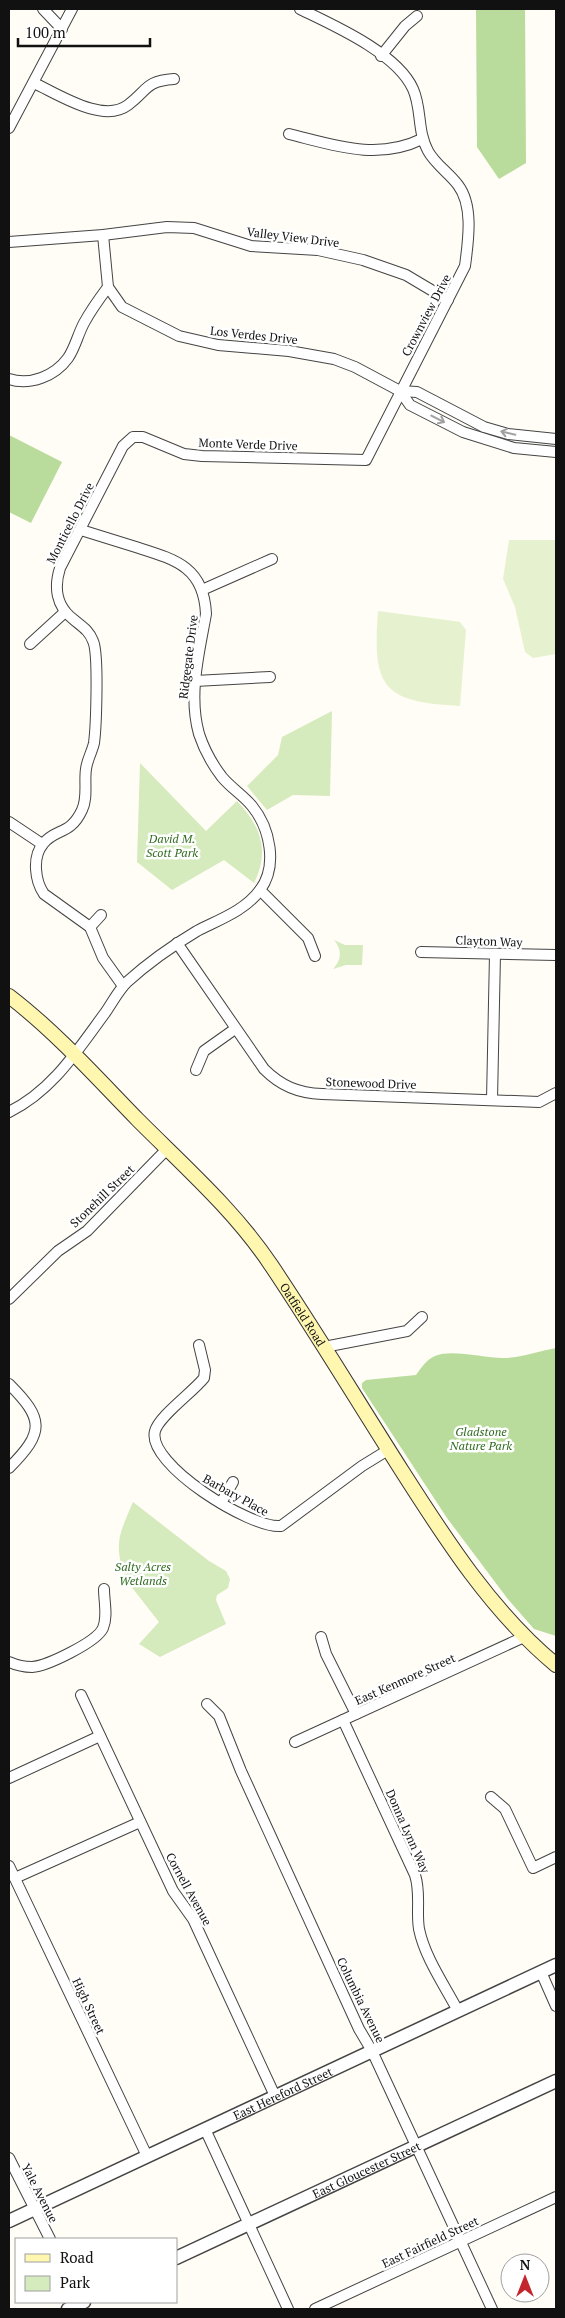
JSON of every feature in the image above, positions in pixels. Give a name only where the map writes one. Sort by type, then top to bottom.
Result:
[{"type":"main road","name":"Oatfield Road","points":[[9,996],[74,1056],[167,1149],[234,1218],[260,1249],[436,1524],[496,1605],[524,1637],[556,1665]]},
{"type":"street","points":[[43,9],[62,29]]},
{"type":"street","points":[[9,128],[72,9]]},
{"type":"street","name":"Crownview Drive","points":[[300,9],[352,34],[403,74],[413,89],[418,106],[422,139],[429,153],[457,184],[464,195],[466,204],[468,245],[465,266],[366,460]]},
{"type":"street","points":[[382,56],[405,26],[417,16]]},
{"type":"street","points":[[34,82],[85,107],[107,112],[127,106],[156,80],[174,80]]},
{"type":"street","points":[[288,134],[359,151],[392,149],[410,145],[422,139]]},
{"type":"street","name":"Valley View Drive","points":[[9,242],[183,227],[203,230],[251,246],[318,250],[363,260],[406,275],[448,300]]},
{"type":"street","points":[[9,379],[27,381],[47,376],[62,365],[73,348],[92,309],[108,287],[103,235]]},
{"type":"street","name":"Los Verdes Drive","points":[[108,287],[122,307],[179,336],[218,345],[289,351],[334,359],[355,367],[400,391],[417,392],[484,427],[508,434],[556,439]]},
{"type":"street","name":"Los Verdes Drive","points":[[400,391],[410,405],[463,432],[514,448],[556,452]]},
{"type":"street","name":"Monte Verde Drive","points":[[133,437],[143,437],[184,454],[202,456],[366,460]]},
{"type":"street","name":"Monticello Drive","points":[[65,612],[58,598],[56,579],[60,568],[122,446],[133,437]]},
{"type":"street","name":"Ridgegate Drive","points":[[80,530],[174,560],[192,573],[202,590],[206,614],[195,681],[195,717],[205,750],[223,778],[253,807],[267,833],[270,849],[269,864],[260,890]]},
{"type":"street","points":[[202,590],[272,559]]},
{"type":"street","points":[[30,644],[65,612],[88,631],[96,647],[94,744],[86,768],[85,801],[80,814],[72,826],[53,835],[42,844],[36,874],[39,886],[53,902],[90,927],[102,958],[123,986]]},
{"type":"street","points":[[195,681],[270,676]]},
{"type":"street","points":[[9,822],[42,844]]},
{"type":"street","points":[[9,1112],[33,1098],[66,1068],[123,986],[140,970],[177,943],[230,915],[260,890],[308,938],[315,956]]},
{"type":"street","points":[[90,927],[101,914]]},
{"type":"street","name":"Stonewood Drive","points":[[177,943],[268,1074],[294,1090],[322,1094],[539,1102],[556,1093]]},
{"type":"street","name":"Clayton Way","points":[[421,952],[556,955]]},
{"type":"street","points":[[492,1100],[495,954]]},
{"type":"street","points":[[196,1070],[204,1050],[235,1029]]},
{"type":"street","name":"Stonehill Street","points":[[9,1299],[58,1251],[87,1231],[167,1149]]},
{"type":"street","points":[[324,1347],[407,1331],[422,1317]]},
{"type":"street","name":"Barbary Place","points":[[198,1345],[205,1370],[204,1378],[158,1423],[154,1438],[159,1449],[176,1470],[196,1488],[221,1503],[256,1522],[269,1526],[281,1526],[362,1466],[388,1450]]},
{"type":"street","points":[[9,1384],[28,1403],[32,1410],[35,1426],[31,1443],[9,1468]]},
{"type":"street","points":[[221,1503],[232,1482]]},
{"type":"street","points":[[9,1662],[19,1666],[33,1667],[92,1641],[102,1630],[106,1618],[104,1589]]},
{"type":"street","name":"East Kenmore Street","points":[[295,1742],[524,1637]]},
{"type":"street","points":[[321,1638],[326,1654],[356,1714]]},
{"type":"street","name":"Cornell Avenue","points":[[80,1695],[172,1891],[192,1919],[275,2096]]},
{"type":"street","name":"Columbia Avenue","points":[[207,1704],[219,1716],[241,1771],[359,2029],[372,2051],[492,2309]]},
{"type":"street","name":"Donna Lynn Way","points":[[343,1720],[415,1875],[418,1886],[419,1928],[423,1943],[458,2011]]},
{"type":"street","points":[[9,1778],[100,1736]]},
{"type":"street","points":[[491,1797],[506,1809],[533,1868],[556,1857]]},
{"type":"street","points":[[15,1878],[140,1822]]},
{"type":"street","name":"High Street","points":[[9,1866],[147,2156]]},
{"type":"street","name":"East Hereford Street","points":[[9,2221],[556,1965]]},
{"type":"street","points":[[541,1972],[556,2006]]},
{"type":"street","name":"East Gloucester Street","points":[[178,2257],[556,2081]]},
{"type":"street","points":[[205,2129],[288,2309]]},
{"type":"street","name":"Yale Avenue","points":[[9,2158],[49,2238]]},
{"type":"street","name":"East Fairfield Street","points":[[315,2309],[556,2197]]},
{"type":"street","points":[[68,2309],[82,2304]]},
{"type":"green space","points":[[476,9],[525,9],[526,163],[499,179],[477,147]]},
{"type":"green space","points":[[9,435],[62,462],[31,523],[9,512]]},
{"type":"green space","points":[[509,540],[556,540],[556,654],[533,658],[525,652],[515,607],[503,579]]},
{"type":"green space","points":[[378,611],[460,622],[466,630],[460,706],[414,700],[399,694],[388,686],[381,674],[377,658]]},
{"type":"green space","points":[[332,711],[330,796],[293,795],[267,810],[247,786],[278,755],[282,737]]},
{"type":"green space","name":"David M. Scott Park","points":[[140,763],[206,831],[237,801],[252,820],[260,839],[261,860],[254,883],[224,860],[172,890],[137,862]]},
{"type":"green space","points":[[334,940],[345,945],[363,945],[362,965],[346,965],[333,969],[338,962],[340,954]]},
{"type":"green space","name":"Gladstone Nature Park","points":[[556,1348],[556,1636],[534,1629],[507,1598],[447,1518],[362,1388],[362,1383],[366,1380],[416,1375],[429,1359],[442,1354],[509,1358]]},
{"type":"green space","name":"Salty Acres Wetlands","points":[[133,1502],[209,1561],[226,1571],[230,1579],[228,1588],[217,1595],[216,1600],[226,1624],[160,1657],[139,1644],[159,1622],[130,1585],[124,1586],[122,1581],[126,1579],[120,1557],[119,1540]]}]
